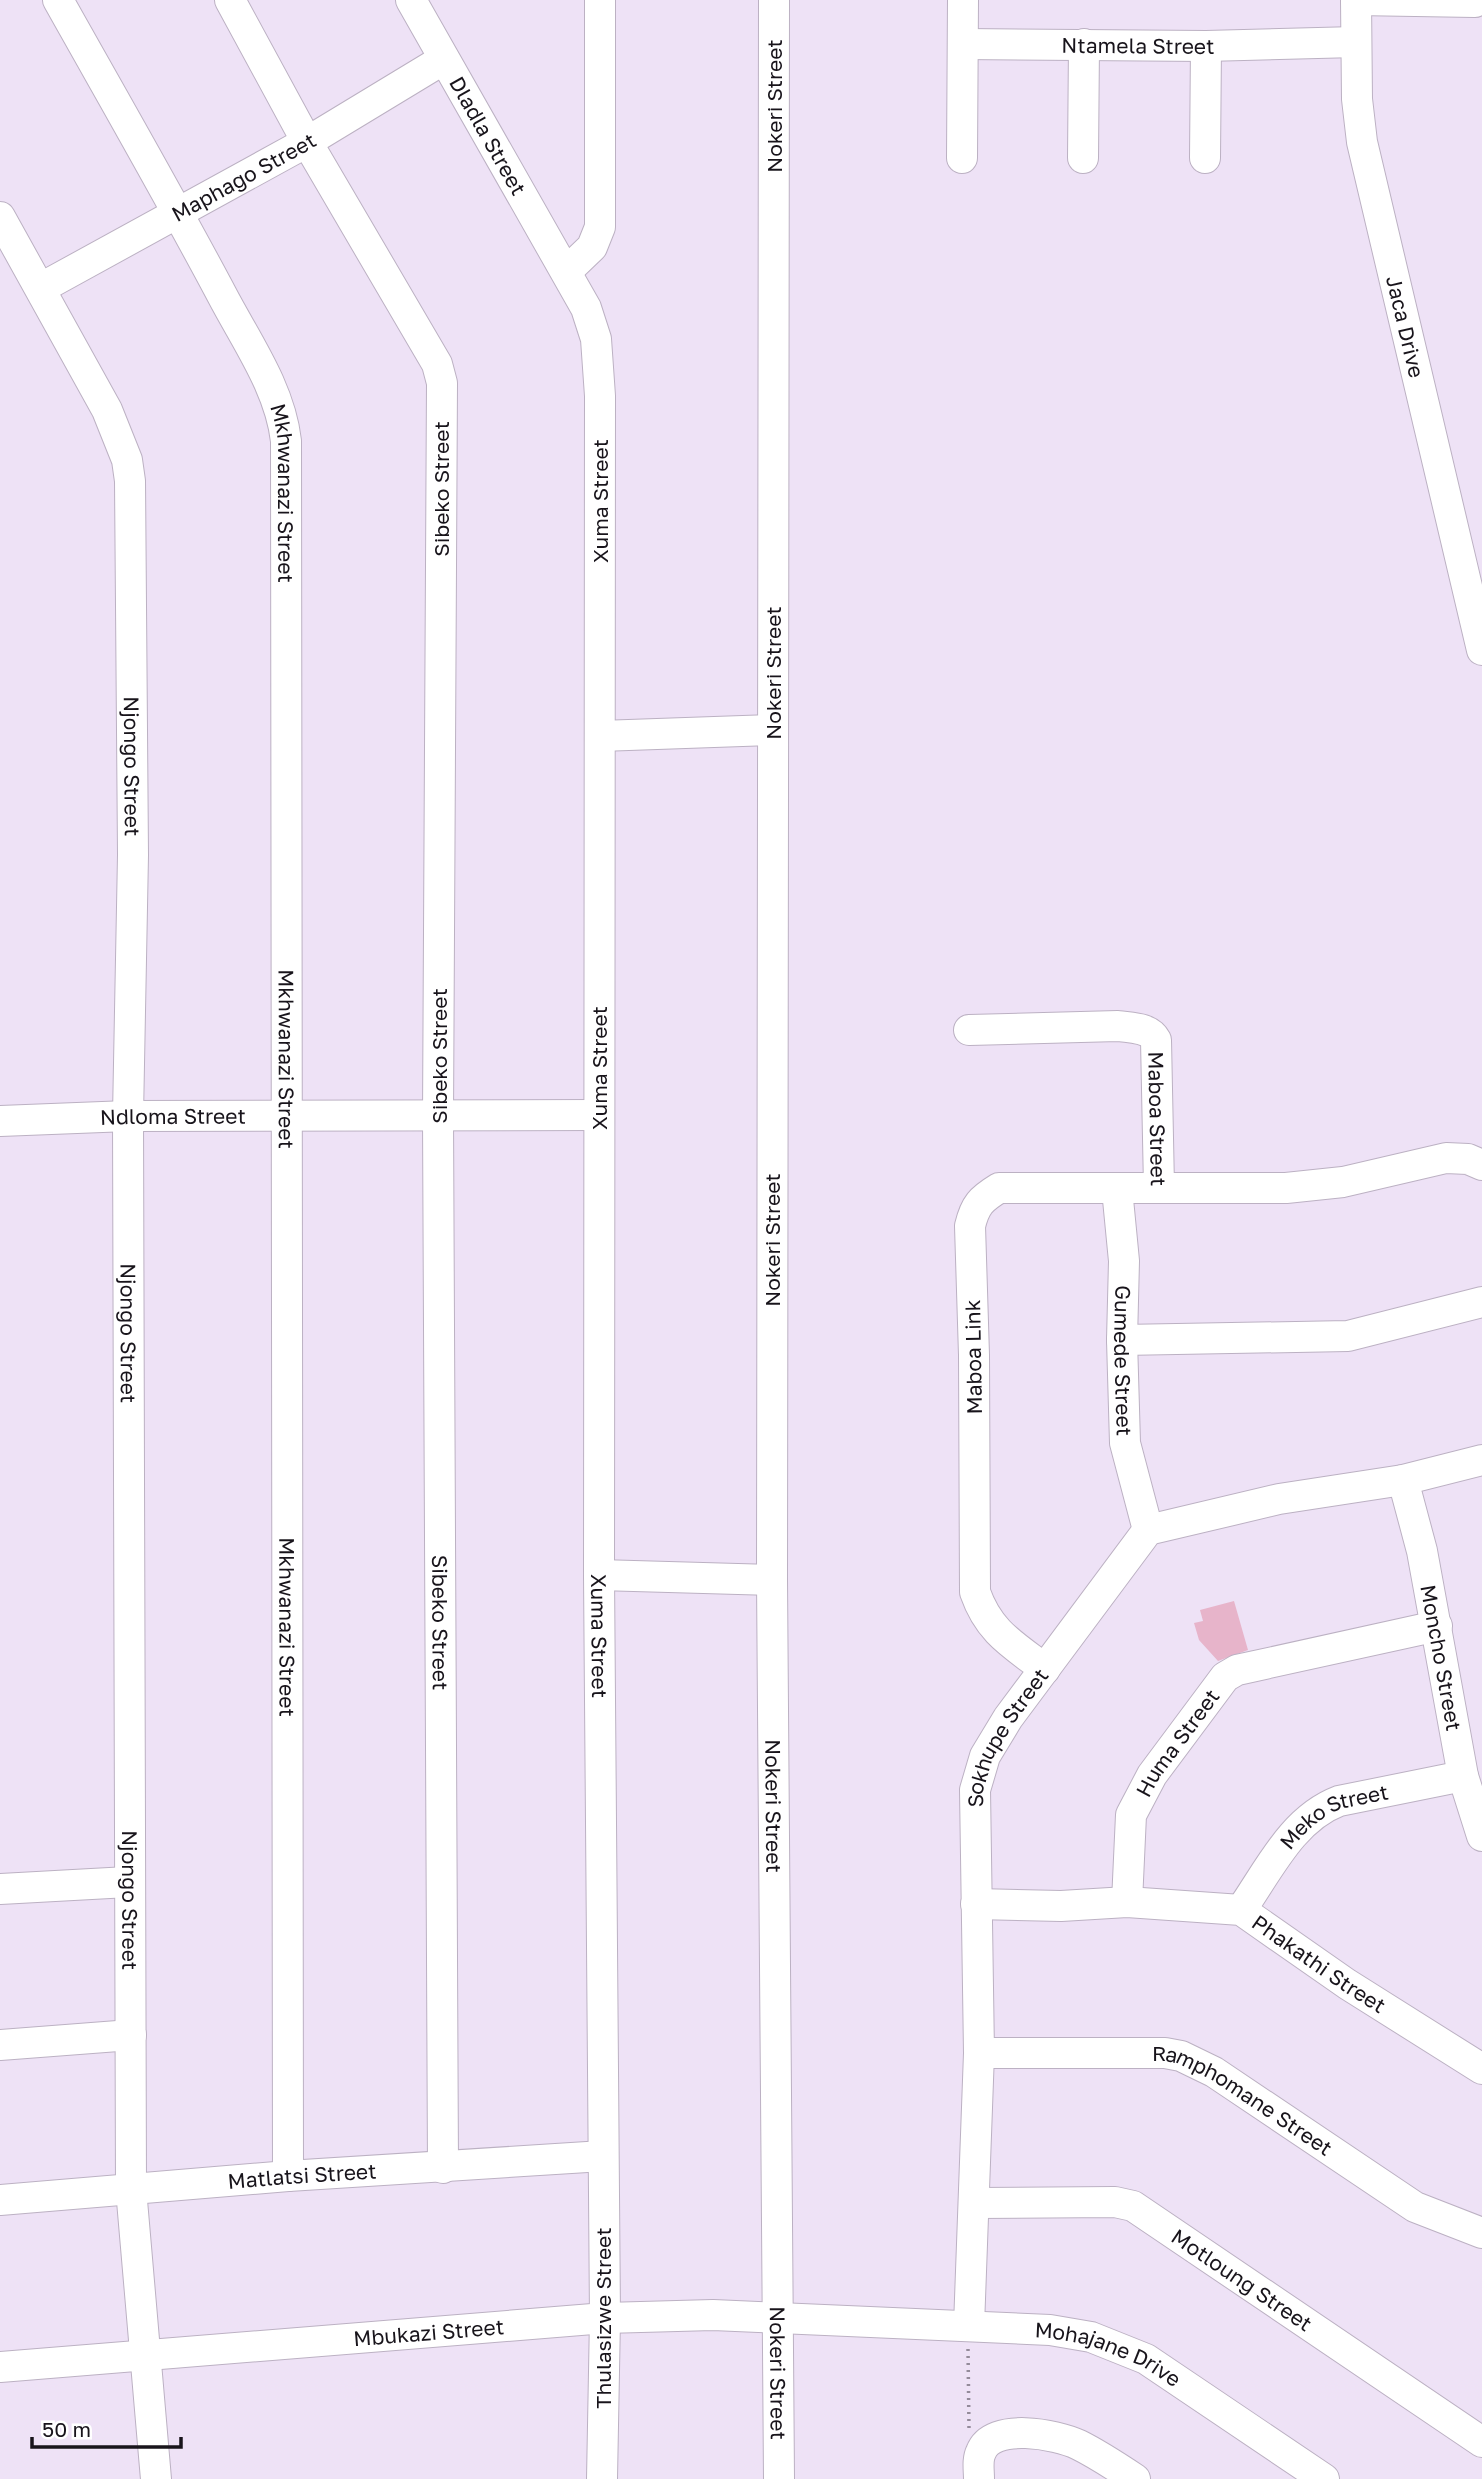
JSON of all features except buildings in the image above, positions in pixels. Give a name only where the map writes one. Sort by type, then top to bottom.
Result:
[{"type":"street","name":"Mkhwanazi Street","points":[[58,0],[179,214],[270,386],[285,430],[288,2176]]},
{"type":"street","name":"Sibeko Street","points":[[230,0],[307,142],[436,364],[442,383],[438,1117],[443,2168]]},
{"type":"street","name":"Dladla Street","points":[[411,0],[566,271]]},
{"type":"street","points":[[566,271],[592,247],[600,227],[600,0]]},
{"type":"street","name":"Nokeri Street","points":[[774,0],[772,1580],[779,2479]]},
{"type":"street","points":[[962,158],[963,0]]},
{"type":"street","points":[[1356,0],[1475,2]]},
{"type":"street","name":"Jaca Drive","points":[[1356,0],[1357,99],[1362,142],[1474,584],[1482,650]]},
{"type":"street","name":"Ntamela Street","points":[[963,44],[1206,46],[1356,42]]},
{"type":"street","points":[[1083,158],[1084,44]]},
{"type":"street","points":[[1205,158],[1206,46]]},
{"type":"street","name":"Maphago Street","points":[[41,288],[307,142],[444,59]]},
{"type":"street","name":"Njongo Street","points":[[0,217],[107,410],[127,460],[130,481],[133,855],[128,1116],[131,1687],[128,1882],[131,2189],[156,2479]]},
{"type":"street","name":"Xuma Street","points":[[566,271],[586,307],[596,339],[599,384],[598,1575],[603,2156]]},
{"type":"street","points":[[600,736],[773,730]]},
{"type":"street","name":"Maboa Street","points":[[969,1031],[1118,1026],[1142,1029],[1153,1034],[1156,1040],[1159,1187],[1286,1188],[1343,1182],[1447,1158],[1468,1159],[1482,1165]]},
{"type":"street","name":"Ndloma Street","points":[[0,1121],[128,1116],[599,1115]]},
{"type":"street","name":"Maboa Link","points":[[1045,1669],[1002,1636],[984,1616],[975,1592],[974,1355],[970,1226],[975,1207],[999,1188],[1159,1187]]},
{"type":"street","name":"Gumede Street","points":[[1117,1189],[1125,1261],[1122,1340],[1125,1443],[1148,1530]]},
{"type":"street","points":[[1122,1340],[1348,1336],[1482,1302]]},
{"type":"street","points":[[1148,1530],[1279,1499],[1403,1480],[1482,1460]]},
{"type":"street","name":"Moncho Street","points":[[1403,1480],[1422,1551],[1463,1776],[1482,1836]]},
{"type":"street","name":"Sokhupe Street","points":[[969,2326],[976,2203],[979,2053],[975,1790],[985,1756],[1008,1718],[1148,1530]]},
{"type":"street","points":[[598,1575],[772,1580]]},
{"type":"street","name":"Huma Street","points":[[1127,1902],[1131,1815],[1153,1775],[1225,1677],[1237,1670],[1437,1626]]},
{"type":"street","name":"Meko Street","points":[[1241,1910],[1296,1832],[1320,1808],[1339,1801],[1463,1776]]},
{"type":"street","points":[[0,1889],[128,1882]]},
{"type":"street","name":"Phakathi Street","points":[[976,1904],[1061,1906],[1127,1902],[1241,1910],[1347,1984],[1482,2069]]},
{"type":"street","points":[[0,2045],[131,2035]]},
{"type":"street","name":"Ramphomane Street","points":[[979,2053],[1181,2056],[1214,2073],[1415,2207],[1482,2233]]},
{"type":"street","name":"Matlatsi Street","points":[[0,2200],[288,2176],[603,2156]]},
{"type":"street","name":"Thulasizwe Street","points":[[602,2479],[605,2318],[603,2156]]},
{"type":"street","name":"Motloung Street","points":[[976,2203],[1115,2202],[1133,2206],[1481,2438]]},
{"type":"street","name":"Mbukazi Street","points":[[0,2367],[144,2353],[605,2318],[776,2318],[860,2323]]},
{"type":"street","name":"Mohajane Drive","points":[[860,2323],[969,2326],[1072,2333],[1146,2359],[1324,2479]]},
{"type":"street","points":[[979,2479],[979,2456],[982,2448],[988,2441],[1003,2434],[1046,2435],[1077,2444],[1135,2479]]},
{"type":"path","points":[[969,2326],[967,2425],[982,2448]]}]
